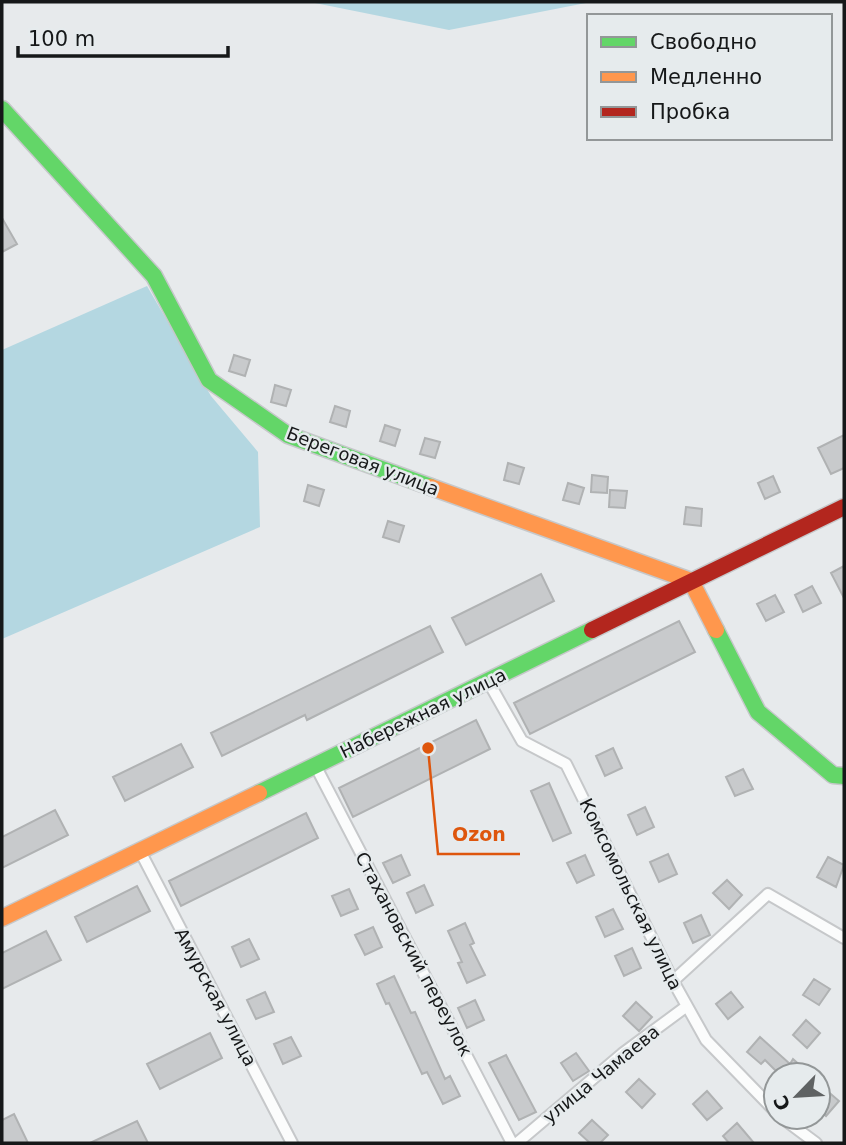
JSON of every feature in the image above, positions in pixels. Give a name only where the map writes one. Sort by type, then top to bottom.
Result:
[{"type":"street","name":"Береговая улица","points":[[2,109],[153,276],[209,380],[288,435],[691,582]]},
{"type":"street","name":"Набережная улица","points":[[2,919],[844,507]]},
{"type":"street","points":[[691,582],[758,712],[833,775],[844,776]]},
{"type":"street","name":"Комсомольская улица","points":[[488,681],[522,741],[566,764],[673,981],[706,1040],[762,1098]]},
{"type":"street","name":"Стахановский переулок","points":[[315,765],[514,1143]]},
{"type":"street","name":"Амурская улица","points":[[139,851],[292,1143]]},
{"type":"street","points":[[673,981],[768,894],[844,938]]},
{"type":"street","name":"улица Чамаева","points":[[514,1143],[622,1054],[687,1006]]},
{"type":"street","points":[[800,1131],[816,1143]]},
{"type":"shaded area","points":[[310,2],[591,2],[449,30]]},
{"type":"shaded area","points":[[147,286],[211,396],[258,452],[260,527],[2,639],[2,350]]},
{"type":"building","points":[[2,218],[17,244],[2,252]]},
{"type":"building","points":[[234,355],[250,360],[245,376],[229,371]]},
{"type":"building","points":[[275,385],[291,390],[286,406],[271,402]]},
{"type":"building","points":[[335,406],[350,411],[346,427],[330,422]]},
{"type":"building","points":[[385,425],[400,430],[395,446],[380,441]]},
{"type":"building","points":[[844,435],[844,468],[831,474],[818,448]]},
{"type":"building","points":[[425,438],[440,442],[435,458],[420,454]]},
{"type":"building","points":[[508,463],[524,468],[519,484],[504,480]]},
{"type":"building","points":[[592,475],[608,477],[607,493],[591,492]]},
{"type":"building","points":[[773,476],[780,492],[765,499],[758,483]]},
{"type":"building","points":[[568,483],[584,488],[579,504],[563,500]]},
{"type":"building","points":[[308,485],[324,490],[319,506],[304,501]]},
{"type":"building","points":[[610,490],[627,491],[625,508],[609,507]]},
{"type":"building","points":[[686,507],[702,509],[701,526],[684,524]]},
{"type":"building","points":[[388,521],[404,526],[399,542],[383,537]]},
{"type":"building","points":[[844,566],[844,598],[831,573]]},
{"type":"building","points":[[541,574],[554,601],[466,645],[452,618]]},
{"type":"building","points":[[812,586],[821,603],[803,612],[795,595]]},
{"type":"building","points":[[775,595],[784,612],[766,621],[757,604]]},
{"type":"building","points":[[679,621],[695,652],[530,734],[514,703]]},
{"type":"building","points":[[430,626],[443,652],[307,720],[305,715],[222,756],[211,733]]},
{"type":"building","points":[[476,720],[490,749],[353,817],[339,788]]},
{"type":"building","points":[[181,744],[193,767],[125,801],[113,777]]},
{"type":"building","points":[[613,748],[622,768],[605,776],[596,756]]},
{"type":"building","points":[[743,769],[753,789],[735,796],[726,777]]},
{"type":"building","points":[[549,783],[571,833],[553,841],[531,791]]},
{"type":"building","points":[[645,807],[654,827],[637,835],[628,815]]},
{"type":"building","points":[[55,810],[68,835],[2,868],[2,837]]},
{"type":"building","points":[[306,813],[318,838],[181,906],[169,881]]},
{"type":"building","points":[[668,854],[677,874],[659,882],[650,862]]},
{"type":"building","points":[[401,855],[410,875],[393,883],[383,863]]},
{"type":"building","points":[[585,855],[594,875],[577,883],[567,863]]},
{"type":"building","points":[[828,857],[844,865],[836,887],[817,877]]},
{"type":"building","points":[[727,880],[742,895],[729,909],[713,893]]},
{"type":"building","points":[[424,885],[433,905],[416,913],[407,893]]},
{"type":"building","points":[[137,886],[150,911],[87,942],[75,917]]},
{"type":"building","points":[[349,889],[358,909],[341,916],[332,896]]},
{"type":"building","points":[[613,909],[623,929],[605,937],[596,917]]},
{"type":"building","points":[[701,915],[710,935],[693,943],[684,923]]},
{"type":"building","points":[[465,923],[474,943],[470,945],[485,975],[467,983],[458,963],[462,962],[448,931]]},
{"type":"building","points":[[373,927],[382,947],[365,955],[355,935]]},
{"type":"building","points":[[46,931],[61,960],[2,989],[2,953]]},
{"type":"building","points":[[249,939],[259,959],[241,967],[232,947]]},
{"type":"building","points":[[632,948],[641,968],[624,976],[615,956]]},
{"type":"building","points":[[394,976],[411,1013],[415,1012],[445,1079],[450,1076],[460,1096],[443,1104],[427,1072],[422,1074],[389,1003],[386,1004],[377,984]]},
{"type":"building","points":[[814,979],[830,989],[819,1005],[803,995]]},
{"type":"building","points":[[265,992],[274,1012],[256,1019],[247,1000]]},
{"type":"building","points":[[731,992],[743,1007],[728,1019],[716,1004]]},
{"type":"building","points":[[475,1000],[484,1020],[467,1028],[458,1008]]},
{"type":"building","points":[[636,1002],[652,1017],[639,1031],[623,1016]]},
{"type":"building","points":[[806,1020],[820,1033],[807,1048],[793,1035]]},
{"type":"building","points":[[210,1033],[222,1058],[160,1089],[147,1064]]},
{"type":"building","points":[[291,1037],[301,1056],[283,1064],[274,1044]]},
{"type":"building","points":[[760,1037],[787,1061],[765,1060],[761,1064],[747,1052]]},
{"type":"building","points":[[576,1053],[589,1071],[573,1081],[561,1063]]},
{"type":"building","points":[[506,1055],[536,1112],[519,1120],[489,1063]]},
{"type":"building","points":[[639,1079],[655,1094],[642,1108],[626,1092]]},
{"type":"building","points":[[707,1091],[722,1108],[707,1120],[693,1104]]},
{"type":"building","points":[[832,1095],[839,1101],[832,1109]]},
{"type":"building","points":[[14,1114],[28,1143],[2,1143],[2,1120]]},
{"type":"building","points":[[592,1120],[608,1135],[600,1143],[590,1143],[579,1133]]},
{"type":"building","points":[[137,1121],[148,1143],[90,1143]]},
{"type":"building","points":[[737,1123],[754,1143],[729,1143],[723,1136]]},
{"type":"traffic: fast","points":[[2,109],[154,276],[209,380],[288,435],[431,487]]},
{"type":"traffic: fast","points":[[259,793],[592,630]]},
{"type":"traffic: fast","points":[[716,630],[758,712],[833,775],[844,776]]},
{"type":"traffic: slow","points":[[431,487],[691,581],[716,630]]},
{"type":"traffic: slow","points":[[2,918],[259,793]]},
{"type":"traffic: jam","points":[[592,630],[844,507]]},
{"type":"place","name":"Ozon","points":[[428,748]]}]
